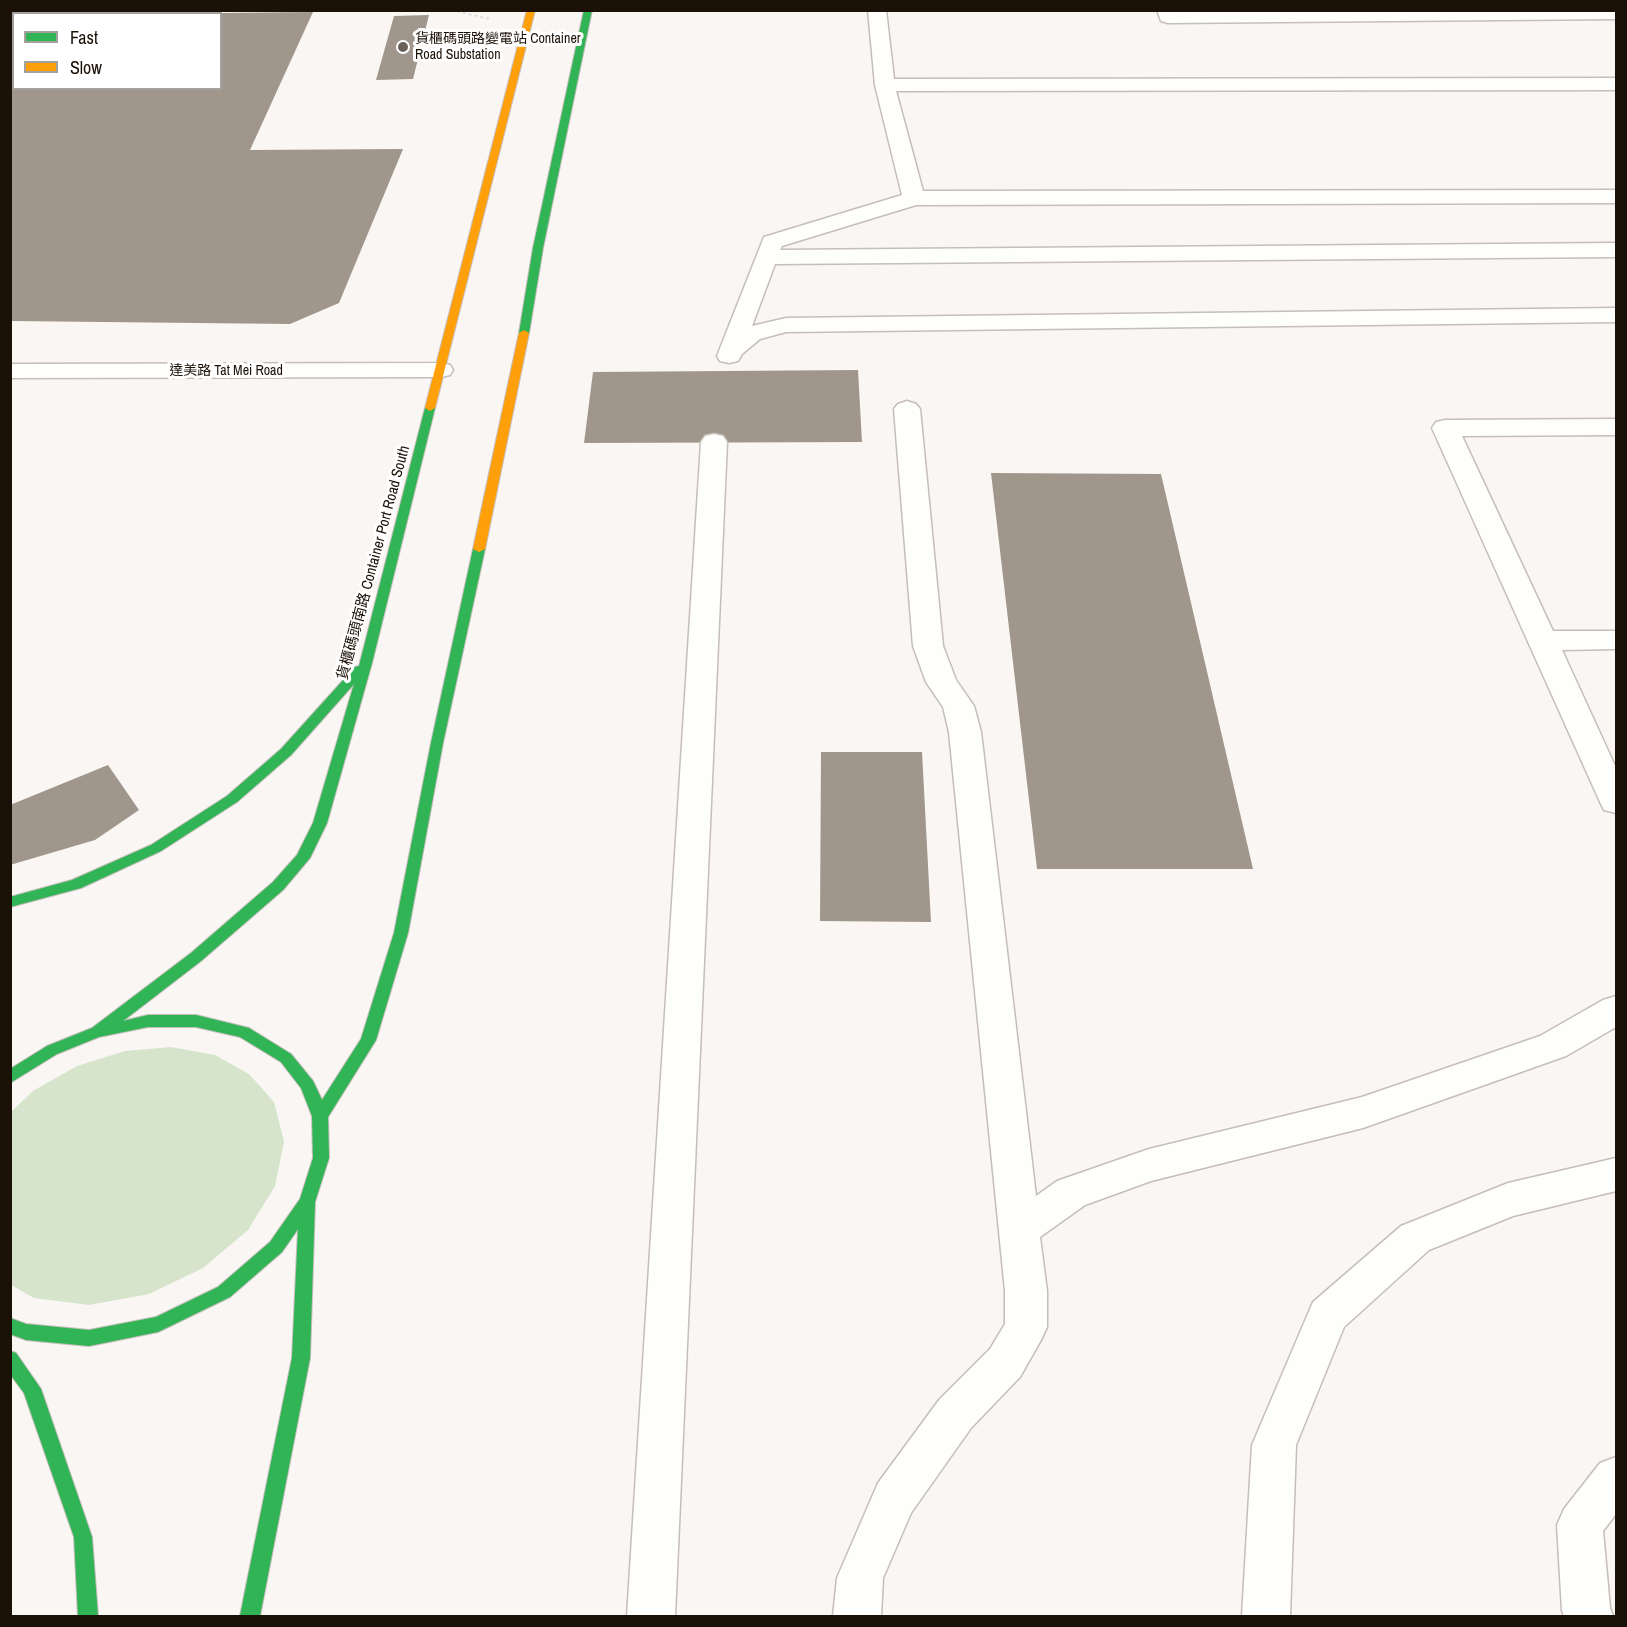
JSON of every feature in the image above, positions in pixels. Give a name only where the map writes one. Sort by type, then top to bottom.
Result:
[{"type":"street","name":"貨櫃碼頭南路 Container Port Road South","points":[[97,1032],[196,957],[278,886],[303,858],[320,823],[366,663],[531,10]]},
{"type":"street","points":[[320,1116],[368,1040],[401,933],[437,743],[518,368],[538,248],[588,10]]},
{"type":"street","points":[[877,10],[885,85],[914,198]]},
{"type":"street","points":[[1166,10],[1168,17],[1617,14]]},
{"type":"street","points":[[885,85],[1617,84]]},
{"type":"street","points":[[1617,197],[914,198],[772,242],[727,361],[751,334],[786,325],[1617,315]]},
{"type":"street","points":[[766,257],[1617,250]]},
{"type":"street","name":"達美路 Tat Mei Road","points":[[10,371],[441,370]]},
{"type":"street","points":[[857,1617],[860,1578],[894,1498],[956,1414],[1005,1363],[1026,1327],[1026,1291],[965,732],[958,706],[941,682],[928,646],[907,409]]},
{"type":"street","points":[[1617,427],[1445,428],[1617,802]]},
{"type":"street","points":[[651,1617],[714,442]]},
{"type":"street","points":[[1543,641],[1617,640]]},
{"type":"street","points":[[10,902],[76,884],[156,848],[232,799],[286,752],[366,663]]},
{"type":"street","points":[[1018,1230],[1071,1193],[1149,1165],[1363,1112],[1553,1046],[1617,1010]]},
{"type":"street","points":[[10,1077],[52,1050],[97,1032],[148,1021],[196,1021],[244,1032],[286,1058],[308,1085],[320,1116],[321,1158],[307,1202],[301,1358],[250,1617]]},
{"type":"street","points":[[21,1052],[52,1050]]},
{"type":"street","points":[[1266,1617],[1274,1445],[1328,1315],[1415,1238],[1508,1200],[1617,1175]]},
{"type":"street","points":[[10,1326],[26,1332],[89,1338],[158,1324],[224,1292],[276,1246],[307,1202]]},
{"type":"street","points":[[10,1359],[32,1389],[83,1537],[88,1617]]},
{"type":"street","points":[[1588,1617],[1580,1525],[1617,1478]]},
{"type":"path","points":[[451,10],[498,23]]},
{"type":"green space","points":[[171,1047],[215,1055],[249,1074],[274,1102],[284,1142],[275,1186],[248,1230],[203,1268],[149,1294],[89,1305],[34,1298],[11,1285],[11,1112],[33,1091],[77,1066],[125,1051]]},
{"type":"building","points":[[313,12],[250,150],[403,149],[339,303],[290,324],[10,321],[10,14],[12,14],[12,90],[222,90],[222,13]]},
{"type":"building","name":"貨櫃碼頭路變電站 Container Road Substation","points":[[429,15],[413,79],[376,80],[394,16]]},
{"type":"building","points":[[858,370],[862,442],[584,443],[593,372]]},
{"type":"building","points":[[991,473],[1161,474],[1253,869],[1037,869]]},
{"type":"building","points":[[821,752],[922,752],[931,922],[820,921]]},
{"type":"building","points":[[108,765],[139,810],[95,840],[10,865],[10,805]]},
{"type":"traffic: fast","points":[[524,333],[538,248],[588,10]]},
{"type":"traffic: fast","points":[[97,1032],[196,957],[278,886],[303,858],[320,823],[366,663],[430,408]]},
{"type":"traffic: fast","points":[[320,1116],[368,1040],[401,933],[437,743],[479,549]]},
{"type":"traffic: fast","points":[[10,902],[76,884],[156,848],[232,799],[286,752],[359,670]]},
{"type":"traffic: fast","points":[[10,1077],[52,1050],[97,1032],[148,1021],[196,1021],[244,1032],[286,1058],[308,1085],[320,1116],[321,1158],[307,1202],[276,1247],[224,1292],[158,1324],[89,1338],[26,1332],[10,1326]]},
{"type":"traffic: fast","points":[[250,1616],[301,1358],[307,1202]]},
{"type":"traffic: fast","points":[[10,1359],[32,1389],[83,1537],[88,1616]]},
{"type":"traffic: slow","points":[[430,408],[531,10]]},
{"type":"traffic: slow","points":[[479,549],[524,333]]},
{"type":"place","name":"貨櫃碼頭路變電站 Container Road Substation","points":[[403,47]]}]
